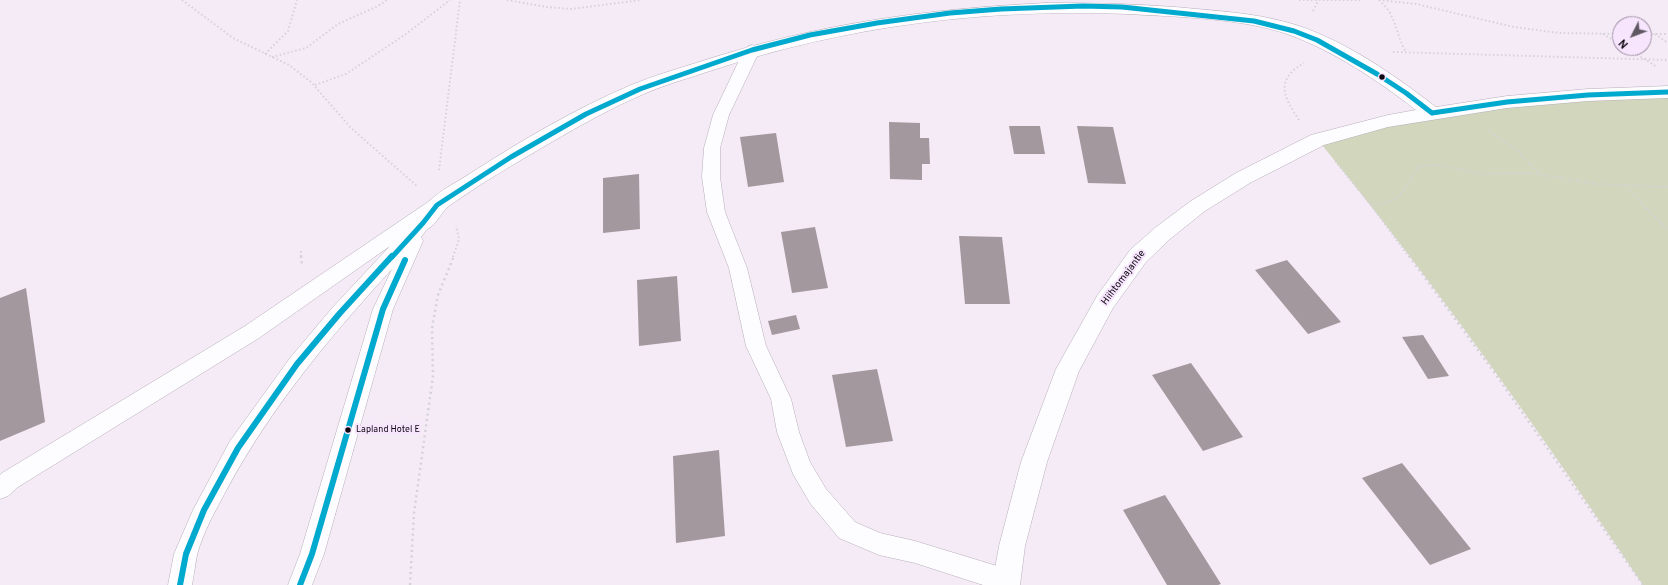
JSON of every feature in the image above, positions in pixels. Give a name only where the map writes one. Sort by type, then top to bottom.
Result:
[{"type":"street","points":[[423,223],[437,205],[511,157],[586,114],[640,89],[752,50],[825,32],[950,13],[1083,6],[1122,7],[1254,21],[1294,31],[1317,40],[1389,81],[1432,113]]},
{"type":"street","name":"Hiihtomajantie","points":[[1007,583],[1012,546],[1034,462],[1068,369],[1105,302],[1138,256],[1163,233],[1198,206],[1242,178],[1318,140],[1388,121],[1432,113],[1538,99],[1588,95],[1668,92]]},
{"type":"lane","points":[[752,50],[720,115],[712,148],[711,177],[716,212],[738,268],[756,346],[781,399],[788,432],[801,468],[818,496],[847,530],[879,544],[915,552],[1007,583]]},
{"type":"lane","points":[[0,490],[10,480],[252,332],[437,205]]},
{"type":"lane","points":[[180,585],[186,554],[204,510],[238,448],[297,364],[340,313],[423,223]]},
{"type":"lane","points":[[300,585],[312,554],[383,308],[423,223]]},
{"type":"path","points":[[182,0],[233,38],[289,65],[315,85],[351,128],[450,217],[457,229],[459,238],[438,295],[432,328],[432,376],[414,513],[410,585]]},
{"type":"path","points":[[265,54],[288,31],[297,0]]},
{"type":"path","points":[[272,57],[306,48],[338,24],[378,6],[387,0]]},
{"type":"path","points":[[315,85],[346,74],[406,34],[450,0]]},
{"type":"path","points":[[437,205],[439,171],[460,0]]},
{"type":"path","points":[[507,0],[544,7],[570,9],[642,0]]},
{"type":"path","points":[[1299,0],[1360,0]]},
{"type":"path","points":[[1379,0],[1416,4],[1514,28],[1559,33],[1612,34]]},
{"type":"path","points":[[1379,0],[1389,11],[1395,24],[1399,40],[1406,52]]},
{"type":"path","points":[[1602,33],[1612,39]]},
{"type":"path","points":[[1655,34],[1668,34]]},
{"type":"path","points":[[1655,34],[1668,43]]},
{"type":"path","points":[[1335,50],[1300,64],[1291,72],[1284,82],[1284,95],[1290,107],[1300,122],[1318,140],[1371,205],[1494,372],[1643,585]]},
{"type":"path","points":[[1390,52],[1668,60]]},
{"type":"path","points":[[1641,56],[1657,68]]},
{"type":"path","points":[[1457,110],[1519,152],[1539,174]]},
{"type":"path","points":[[1371,205],[1387,203],[1396,199],[1408,185],[1420,166],[1428,165],[1441,165],[1480,174],[1539,174],[1596,184],[1668,187]]},
{"type":"path","points":[[1624,185],[1668,230]]},
{"type":"green space","points":[[1668,92],[1668,585],[1643,585],[1566,471],[1486,359],[1403,248],[1318,140],[1432,113]]},
{"type":"building","points":[[889,122],[920,123],[920,138],[929,138],[930,164],[922,164],[922,180],[890,179]]},
{"type":"building","points":[[1009,126],[1040,126],[1045,154],[1014,154]]},
{"type":"building","points":[[1077,126],[1113,127],[1126,184],[1088,183]]},
{"type":"building","points":[[776,133],[784,182],[748,187],[740,137]]},
{"type":"building","points":[[639,174],[640,229],[603,233],[603,178]]},
{"type":"building","points":[[815,227],[828,288],[792,293],[781,232]]},
{"type":"building","points":[[959,236],[1002,237],[1010,304],[965,304]]},
{"type":"building","points":[[1287,260],[1341,322],[1308,334],[1255,270]]},
{"type":"building","points":[[677,276],[681,341],[639,346],[637,280]]},
{"type":"building","points":[[26,288],[45,422],[0,441],[0,298]]},
{"type":"building","points":[[796,315],[800,329],[772,335],[768,321]]},
{"type":"building","points":[[1423,335],[1449,376],[1428,379],[1402,337]]},
{"type":"building","points":[[1191,363],[1243,437],[1203,451],[1152,375]]},
{"type":"building","points":[[877,369],[893,441],[846,447],[832,375]]},
{"type":"building","points":[[719,450],[725,536],[676,543],[673,456]]},
{"type":"building","points":[[1402,463],[1471,549],[1430,565],[1362,478]]},
{"type":"building","points":[[1165,495],[1221,584],[1167,585],[1123,510]]},
{"type":"transit line","points":[[180,585],[186,554],[204,510],[238,448],[297,364],[340,313],[423,223],[437,205],[511,157],[586,114],[640,89],[752,50],[810,35],[877,23],[950,13],[1001,9],[1083,6],[1122,7],[1254,21],[1294,31],[1317,40],[1377,74],[1406,93],[1432,113]]},
{"type":"transit line","points":[[1432,113],[1507,102],[1588,95],[1668,92]]},
{"type":"transit line","points":[[300,585],[312,554],[383,309],[405,260]]},
{"type":"place","name":"Lapland Hotel E","points":[[348,430]]}]
